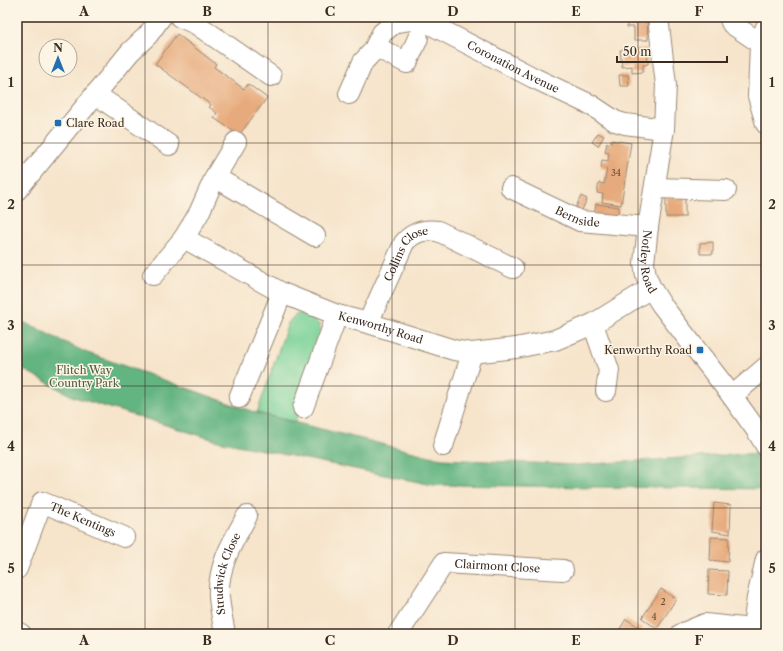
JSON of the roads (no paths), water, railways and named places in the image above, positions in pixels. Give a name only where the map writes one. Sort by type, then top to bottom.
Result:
[{"type":"street","points":[[130,52],[142,30],[146,17]]},
{"type":"street","points":[[17,190],[130,52],[148,35],[161,17]]},
{"type":"street","points":[[180,17],[196,24],[271,76]]},
{"type":"street","name":"Notley Road","points":[[658,17],[666,85],[664,129],[648,227],[644,263],[646,276],[651,288],[661,304],[732,396],[766,446]]},
{"type":"street","points":[[729,17],[732,24],[764,38],[758,96],[766,124]]},
{"type":"street","name":"Coronation Avenue","points":[[349,94],[363,62],[374,49],[382,33],[396,22],[411,20],[426,22],[534,78],[591,105],[615,121],[624,124],[664,129]]},
{"type":"street","points":[[374,49],[407,63],[418,38]]},
{"type":"street","points":[[96,94],[169,145]]},
{"type":"street","points":[[153,275],[184,238],[199,213],[215,177],[236,142]]},
{"type":"street","points":[[215,177],[314,236]]},
{"type":"street","name":"Bernside","points":[[511,188],[580,221],[648,227]]},
{"type":"street","points":[[655,188],[726,190]]},
{"type":"street","name":"Collins Close","points":[[368,323],[404,243],[414,234],[430,230],[438,231],[513,268]]},
{"type":"street","name":"Kenworthy Road","points":[[184,238],[282,293],[337,316],[368,323],[454,350],[472,352],[516,348],[555,340],[593,324],[651,288]]},
{"type":"street","points":[[240,398],[282,293]]},
{"type":"street","points":[[303,408],[302,385],[337,316]]},
{"type":"street","points":[[593,324],[609,370],[606,391]]},
{"type":"street","points":[[443,446],[472,352]]},
{"type":"street","points":[[732,396],[766,368]]},
{"type":"street","name":"The Kentings","points":[[17,569],[42,502],[124,537]]},
{"type":"street","name":"Strudwick Close","points":[[225,634],[219,596],[221,574],[229,548],[247,516]]},
{"type":"street","points":[[681,634],[706,624],[752,631],[757,598],[766,559]]},
{"type":"street","name":"Clairmont Close","points":[[398,634],[444,563],[563,570]]},
{"type":"street","points":[[17,632],[22,634]]},
{"type":"place","name":"Clare Road","points":[[58,123]]},
{"type":"place","name":"Kenworthy Road","points":[[700,350]]},
{"type":"park label","name":"Flitch Way Country Park","points":[[84,376]]}]
